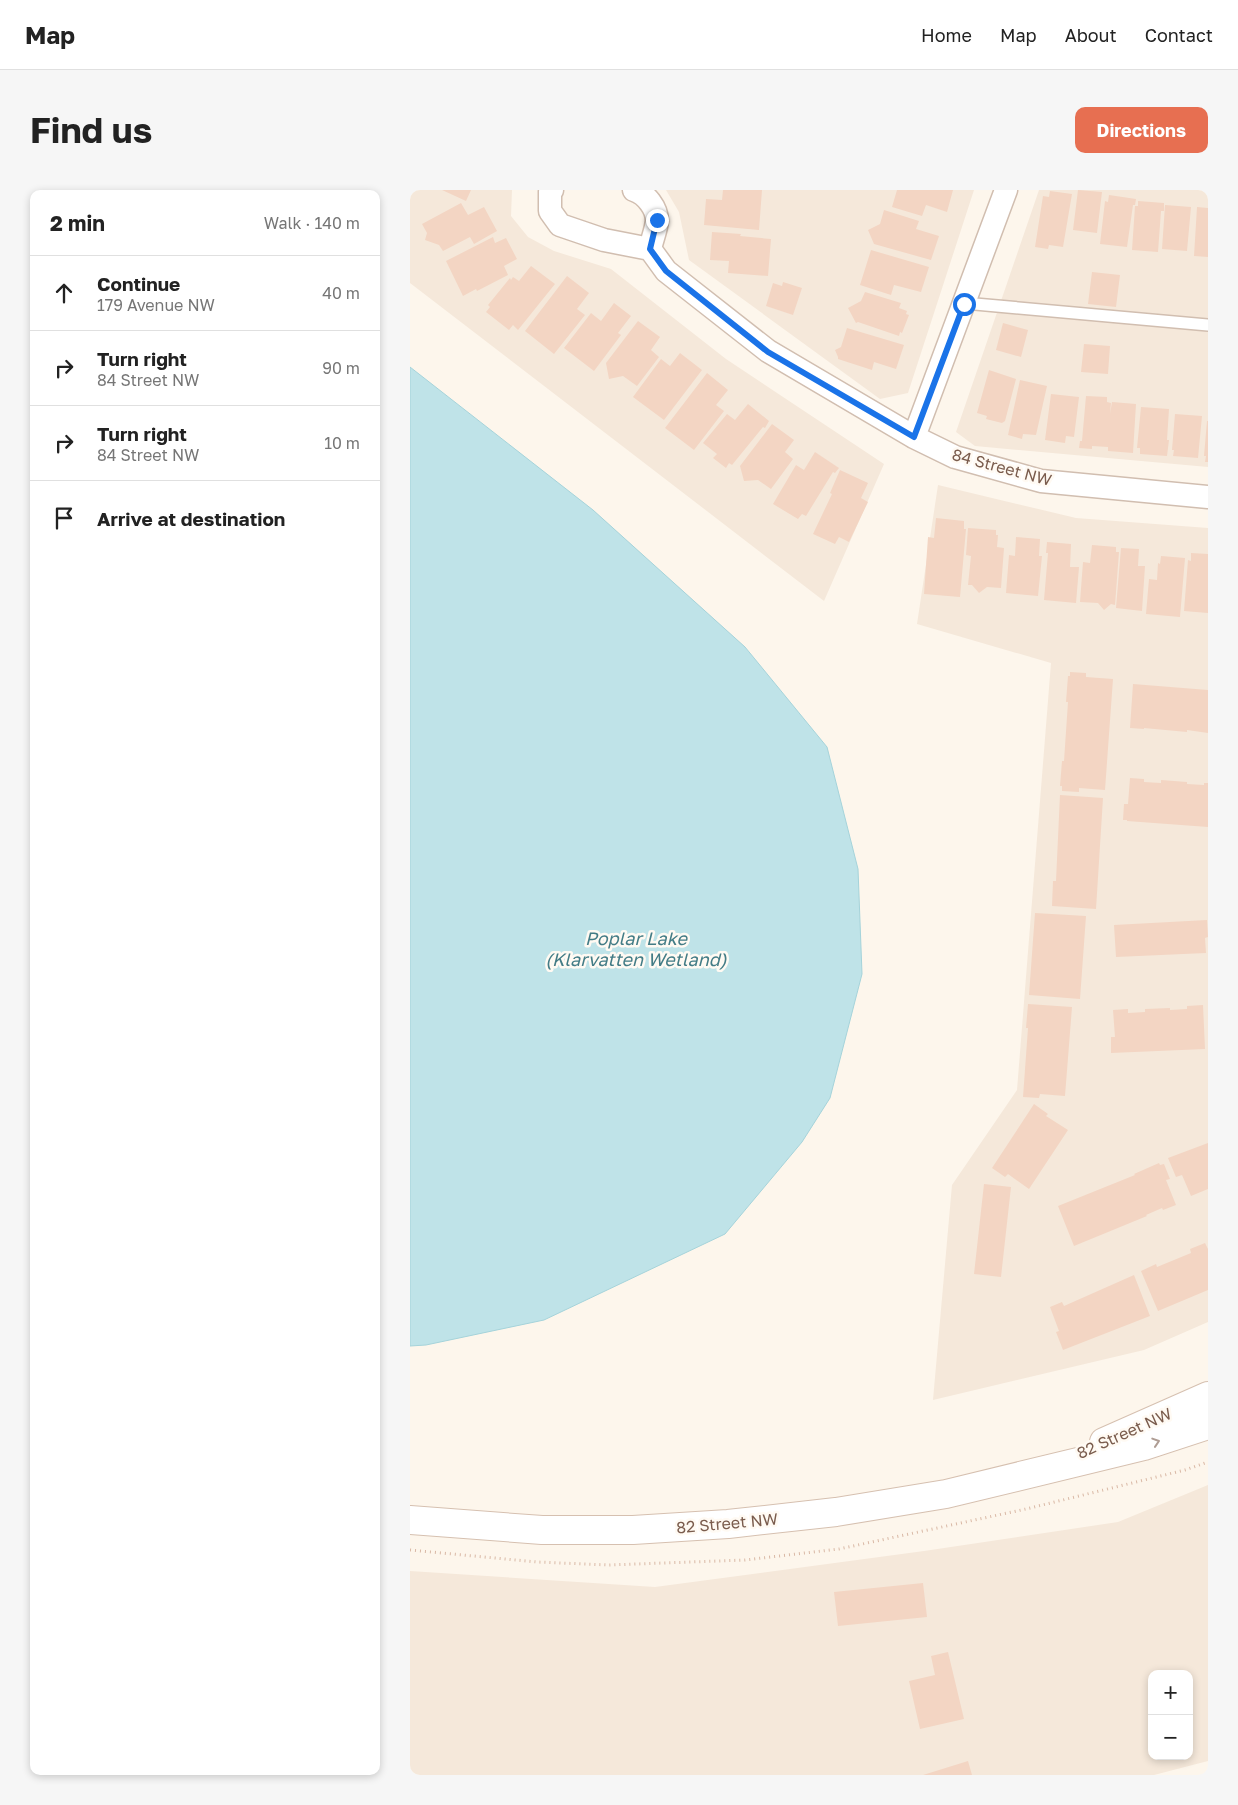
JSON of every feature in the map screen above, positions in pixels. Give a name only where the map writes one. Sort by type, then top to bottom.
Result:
[{"type":"main road","name":"82 Street NW","points":[[1041,1470],[1208,1396]]},
{"type":"main road","name":"82 Street NW","points":[[410,1520],[542,1530],[633,1530],[728,1524],[836,1512],[937,1495],[1144,1446],[1208,1425]]},
{"type":"street","points":[[552,190],[550,192],[550,211],[560,225],[604,240],[650,249],[657,220],[652,204],[640,192],[634,190]]},
{"type":"street","points":[[914,437],[1006,190]]},
{"type":"street","name":"84 Street NW","points":[[650,249],[666,271],[768,352],[914,437],[955,457],[1041,481],[1208,497]]},
{"type":"lane","points":[[964,304],[1208,325]]},
{"type":"shaded area","points":[[410,190],[512,190],[511,216],[528,237],[554,251],[611,269],[726,359],[884,464],[824,601],[410,283]]},
{"type":"shaded area","points":[[666,190],[974,190],[908,393],[880,399],[689,260],[679,212]]},
{"type":"shaded area","points":[[1039,190],[1208,190],[1208,467],[975,446],[956,432]]},
{"type":"shaded area","points":[[938,485],[1076,518],[1208,528],[1208,1322],[1144,1350],[933,1400],[952,1185],[1017,1090],[1051,663],[917,624]]},
{"type":"shaded area","points":[[1208,1485],[1208,1761],[1154,1775],[410,1775],[410,1571],[655,1587],[924,1551],[1118,1522]]},
{"type":"water","name":"Poplar Lake (Klarvatten Wetland)","points":[[410,367],[593,510],[745,647],[827,747],[858,869],[862,974],[830,1098],[802,1142],[725,1234],[544,1320],[426,1345],[410,1346]]},
{"type":"building","points":[[442,190],[471,190],[466,201]]},
{"type":"building","points":[[723,190],[762,190],[759,230],[704,225],[706,199],[722,200]]},
{"type":"building","points":[[897,190],[953,190],[947,212],[926,205],[922,216],[892,207]]},
{"type":"building","points":[[1078,190],[1102,192],[1097,233],[1073,230]]},
{"type":"building","points":[[1050,191],[1072,194],[1063,247],[1049,245],[1048,249],[1035,247],[1043,196],[1049,197]]},
{"type":"building","points":[[1109,195],[1136,199],[1135,205],[1133,205],[1127,247],[1100,244],[1105,201],[1108,202]]},
{"type":"building","points":[[1138,201],[1164,203],[1164,211],[1161,211],[1158,252],[1132,250],[1135,206],[1138,206]]},
{"type":"building","points":[[461,203],[468,215],[484,207],[497,231],[474,244],[470,237],[443,251],[439,245],[425,240],[427,233],[422,224]]},
{"type":"building","points":[[1165,205],[1191,207],[1187,251],[1162,249]]},
{"type":"building","points":[[1197,207],[1208,208],[1208,257],[1194,256]]},
{"type":"building","points":[[884,210],[919,221],[916,229],[939,236],[931,260],[874,244],[868,230],[880,224]]},
{"type":"building","points":[[712,232],[771,239],[768,276],[728,273],[729,261],[710,260]]},
{"type":"building","points":[[493,237],[495,243],[506,238],[517,259],[504,266],[508,275],[463,296],[446,261]]},
{"type":"building","points":[[871,250],[929,267],[921,292],[894,285],[891,295],[860,285]]},
{"type":"building","points":[[531,266],[555,284],[518,330],[513,325],[509,330],[486,312],[490,307],[488,305],[510,278],[511,280],[513,277],[519,281]]},
{"type":"building","points":[[1092,272],[1120,275],[1116,307],[1088,304]]},
{"type":"building","points":[[567,276],[589,293],[577,309],[585,315],[554,354],[525,331]]},
{"type":"building","points":[[783,282],[802,288],[793,315],[766,306],[773,283],[782,286]]},
{"type":"building","points":[[865,292],[901,303],[899,308],[907,311],[906,314],[909,315],[899,336],[858,322],[856,323],[848,308],[861,301]]},
{"type":"building","points":[[614,303],[631,316],[618,333],[621,335],[594,371],[564,348],[591,313],[601,321]]},
{"type":"building","points":[[638,321],[660,337],[651,350],[659,357],[637,386],[623,376],[609,379],[606,363]]},
{"type":"building","points":[[1003,323],[1028,330],[1021,357],[996,350]]},
{"type":"building","points":[[847,328],[904,345],[896,369],[874,362],[872,370],[838,359],[835,350],[841,347]]},
{"type":"building","points":[[1084,344],[1110,346],[1108,374],[1081,372]]},
{"type":"building","points":[[680,353],[702,370],[664,420],[633,397],[661,359],[670,366]]},
{"type":"building","points":[[989,370],[1016,379],[1005,421],[1002,423],[986,419],[987,416],[977,413]]},
{"type":"building","points":[[707,373],[728,390],[716,405],[724,411],[694,450],[665,428]]},
{"type":"building","points":[[1020,380],[1047,386],[1036,435],[1023,434],[1022,439],[1008,435]]},
{"type":"building","points":[[1051,394],[1079,397],[1074,437],[1066,436],[1065,443],[1045,440]]},
{"type":"building","points":[[1086,396],[1107,397],[1107,402],[1111,403],[1110,414],[1112,402],[1136,404],[1133,453],[1108,451],[1108,447],[1092,446],[1092,449],[1079,448],[1080,441],[1082,441]]},
{"type":"building","points":[[748,404],[769,421],[732,465],[729,463],[726,468],[713,458],[717,454],[703,443],[727,414],[735,420]]},
{"type":"building","points":[[1141,407],[1169,409],[1167,456],[1140,454],[1140,448],[1137,448]]},
{"type":"building","points":[[1175,414],[1202,416],[1198,458],[1173,456]]},
{"type":"building","points":[[1207,421],[1208,462],[1205,462],[1206,456],[1204,456]]},
{"type":"building","points":[[772,424],[794,440],[785,452],[793,459],[771,489],[758,480],[744,481],[740,466]]},
{"type":"building","points":[[815,452],[839,468],[835,473],[833,472],[806,516],[802,514],[798,519],[773,504],[796,465],[804,470]]},
{"type":"building","points":[[840,470],[868,483],[861,498],[868,502],[849,542],[839,537],[835,544],[813,534],[832,494],[830,493]]},
{"type":"building","points":[[936,518],[964,521],[964,529],[966,529],[960,597],[924,594],[928,537],[934,538]]},
{"type":"building","points":[[968,528],[996,530],[996,535],[998,535],[997,547],[1004,548],[1001,588],[987,587],[979,593],[972,585],[968,585],[971,556],[966,555]]},
{"type":"building","points":[[1016,537],[1040,539],[1039,556],[1042,556],[1038,596],[1006,593],[1009,555],[1015,556]]},
{"type":"building","points":[[1047,542],[1071,544],[1070,567],[1079,567],[1076,603],[1044,600],[1048,553],[1046,553]]},
{"type":"building","points":[[1092,545],[1116,547],[1116,552],[1119,552],[1115,605],[1111,604],[1104,610],[1098,603],[1080,602],[1083,562],[1090,563]]},
{"type":"building","points":[[1121,548],[1139,549],[1138,566],[1145,566],[1142,611],[1116,608]]},
{"type":"building","points":[[1191,553],[1208,554],[1208,613],[1184,611],[1188,560],[1191,561]]},
{"type":"building","points":[[1161,556],[1185,558],[1180,617],[1146,614],[1149,579],[1157,580],[1158,563],[1160,564]]},
{"type":"building","points":[[1070,672],[1086,673],[1086,677],[1113,679],[1105,790],[1079,788],[1079,792],[1062,791],[1062,786],[1060,786],[1062,761],[1064,761],[1068,702],[1066,702]]},
{"type":"building","points":[[1133,684],[1208,690],[1208,733],[1187,730],[1187,732],[1130,728]]},
{"type":"building","points":[[1130,778],[1144,779],[1144,782],[1161,783],[1161,780],[1187,782],[1187,784],[1204,785],[1204,783],[1208,783],[1208,827],[1123,820],[1124,804],[1128,804]]},
{"type":"building","points":[[1060,795],[1103,798],[1096,909],[1052,906],[1053,881],[1056,881]]},
{"type":"building","points":[[1035,913],[1086,916],[1080,999],[1029,995]]},
{"type":"building","points":[[1207,920],[1208,937],[1205,938],[1206,953],[1116,957],[1114,925]]},
{"type":"building","points":[[1028,1004],[1072,1007],[1065,1096],[1040,1094],[1039,1098],[1023,1097]]},
{"type":"building","points":[[1203,1005],[1205,1049],[1111,1053],[1111,1037],[1115,1037],[1113,1010],[1128,1009],[1128,1013],[1145,1012],[1145,1009],[1187,1009],[1187,1006]]},
{"type":"building","points":[[1034,1104],[1048,1114],[1046,1116],[1068,1130],[1029,1189],[1008,1174],[1005,1177],[992,1168]]},
{"type":"building","points":[[1208,1143],[1208,1189],[1191,1196],[1182,1175],[1176,1177],[1168,1158]]},
{"type":"building","points":[[1159,1163],[1160,1165],[1164,1164],[1170,1179],[1166,1180],[1176,1205],[1163,1210],[1162,1208],[1074,1246],[1058,1206],[1135,1175]]},
{"type":"building","points":[[984,1184],[1011,1187],[1001,1277],[974,1274]]},
{"type":"building","points":[[1205,1243],[1208,1249],[1208,1290],[1158,1311],[1141,1271],[1156,1264],[1157,1267],[1191,1253],[1190,1249]]},
{"type":"building","points":[[1134,1275],[1150,1316],[1063,1350],[1056,1332],[1059,1331],[1050,1307],[1062,1302],[1064,1306]]},
{"type":"building","points":[[923,1583],[927,1617],[838,1626],[834,1592]]},
{"type":"building","points":[[948,1652],[964,1719],[920,1729],[909,1681],[935,1675],[931,1656]]},
{"type":"building","points":[[968,1761],[972,1775],[923,1775]]},
{"type":"route","points":[[657,220],[650,249],[666,271],[768,352],[914,437],[964,304]]}]
